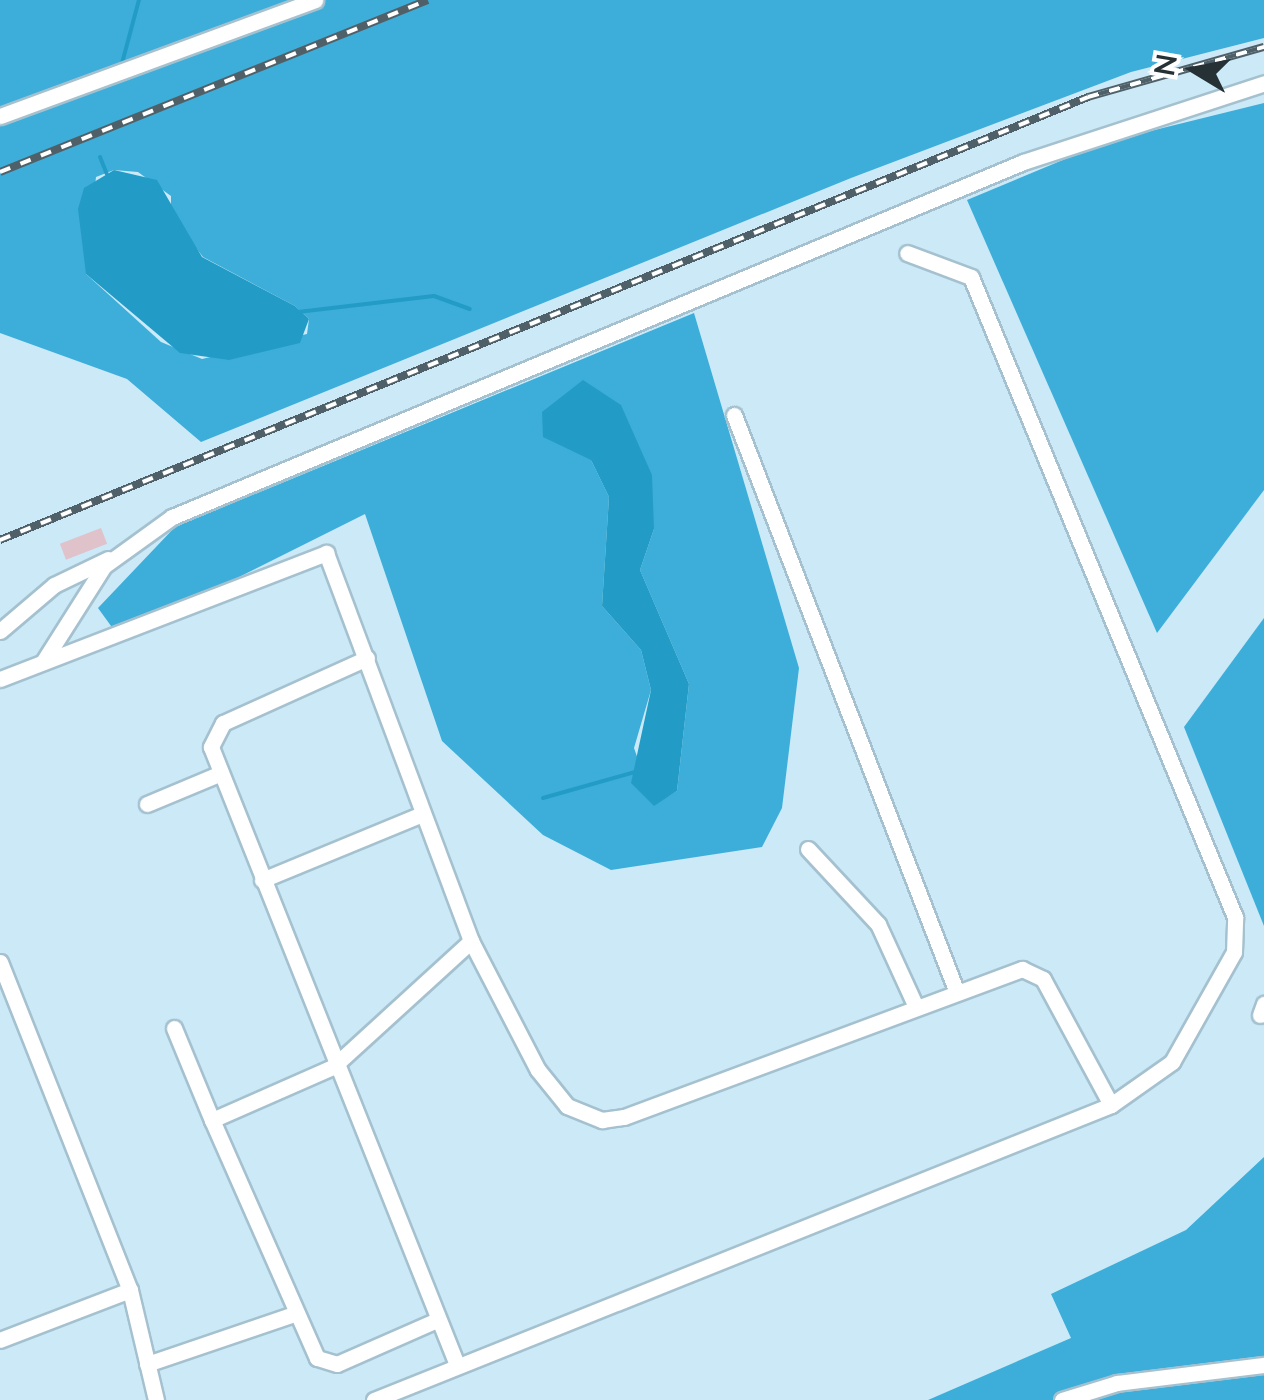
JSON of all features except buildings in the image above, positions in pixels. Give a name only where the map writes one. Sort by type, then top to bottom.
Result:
[{"type":"lane","points":[[0,116],[315,0]]},
{"type":"lane","points":[[0,631],[54,586],[116,556],[194,507],[919,204],[1264,83]]},
{"type":"lane","points":[[374,1400],[1111,1105],[1172,1062],[1234,952],[1235,917],[970,277],[907,253]]},
{"type":"lane","points":[[734,415],[956,990]]},
{"type":"lane","points":[[0,679],[311,553],[334,560],[422,814],[471,941],[554,1092],[602,1120],[956,990],[1037,971],[1111,1105]]},
{"type":"lane","points":[[43,662],[116,556]]},
{"type":"lane","points":[[367,658],[223,723],[210,748],[456,1365]]},
{"type":"lane","points":[[147,804],[220,773]]},
{"type":"lane","points":[[262,880],[422,814]]},
{"type":"lane","points":[[808,849],[878,924],[914,1005]]},
{"type":"lane","points":[[212,1120],[334,1067],[471,941]]},
{"type":"lane","points":[[2,973],[130,1290],[156,1400]]},
{"type":"lane","points":[[174,1028],[310,1352],[327,1364],[438,1320]]},
{"type":"lane","points":[[0,1340],[130,1290]]},
{"type":"lane","points":[[146,1364],[294,1314]]},
{"type":"lane","points":[[1062,1400],[1116,1383],[1264,1365]]},
{"type":"shaded area","points":[[0,0],[1264,0],[1264,38],[1131,72],[851,178],[201,442],[127,379],[0,333]],"holes":[[[114,170],[138,172],[171,196],[171,215],[203,257],[295,306],[309,319],[307,334],[202,359],[161,342],[86,274],[96,177]]]},
{"type":"shaded area","points":[[1264,103],[1264,490],[1157,633],[967,200],[1106,142]]},
{"type":"shaded area","points":[[114,170],[157,180],[202,257],[295,306],[309,319],[300,343],[229,360],[180,353],[86,274],[78,209],[84,188]]},
{"type":"shaded area","points":[[694,313],[799,668],[782,808],[762,847],[611,870],[543,835],[442,741],[365,514],[119,637],[98,608],[175,527]],"holes":[[[591,460],[654,529],[640,570],[689,684],[677,791],[654,805],[634,748],[651,690],[641,650],[602,606],[609,497]]]},
{"type":"shaded area","points":[[583,380],[621,405],[652,475],[654,529],[640,570],[689,684],[677,791],[654,806],[631,783],[651,690],[641,650],[602,606],[609,497],[591,460],[543,437],[542,412]]},
{"type":"shaded area","points":[[1264,618],[1264,926],[1184,727]]},
{"type":"shaded area","points":[[1264,1157],[1264,1400],[928,1400],[1071,1338],[1051,1294],[1186,1230]]},
{"type":"waterway","points":[[121,67],[139,0]]},
{"type":"waterway","points":[[100,157],[107,174]]},
{"type":"waterway","points":[[298,312],[434,296],[470,309]]},
{"type":"waterway","points":[[543,798],[635,772]]},
{"type":"railway","points":[[0,172],[428,0]]},
{"type":"railway","points":[[0,540],[1088,97],[1264,47]]}]
